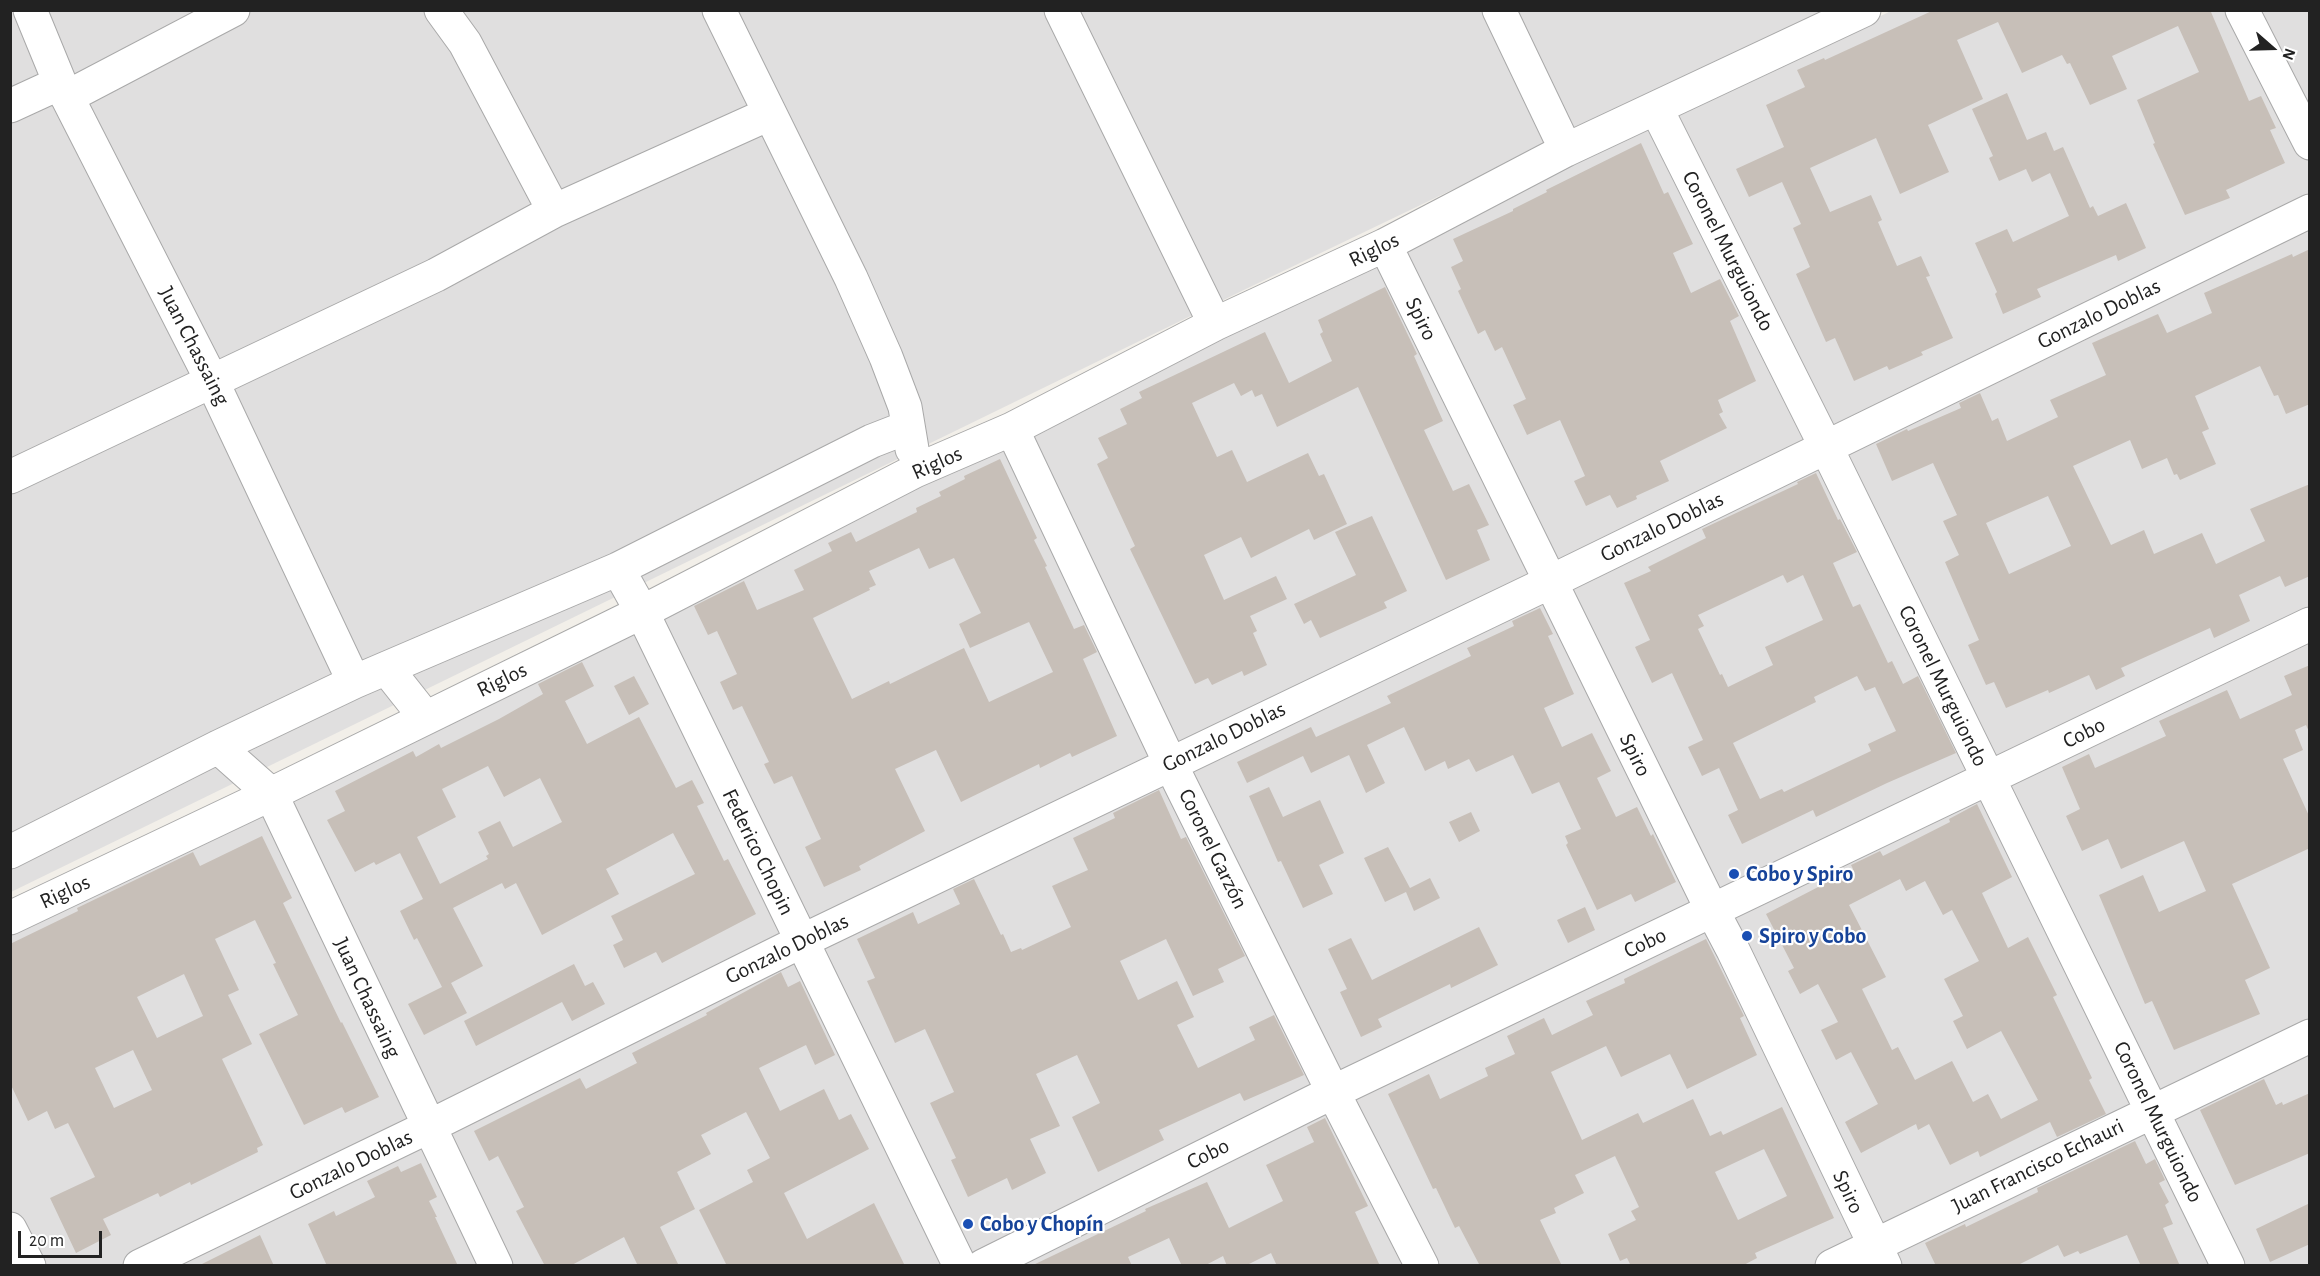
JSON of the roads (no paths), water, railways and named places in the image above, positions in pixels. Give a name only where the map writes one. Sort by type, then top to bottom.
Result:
[{"type":"street","name":"Juan Chassaing","points":[[30,10],[63,90],[212,381],[354,682]]},
{"type":"street","points":[[10,106],[63,90],[233,10]]},
{"type":"street","points":[[441,10],[465,43],[554,212]]},
{"type":"street","points":[[719,10],[851,278],[886,357],[905,407],[915,471]]},
{"type":"street","points":[[1060,10],[1215,324]]},
{"type":"street","points":[[1499,10],[1566,150]]},
{"type":"street","name":"Riglos","points":[[10,918],[271,794],[642,612],[915,471],[1012,429],[1215,324],[1384,246],[1566,150],[1864,10]]},
{"type":"street","points":[[2242,10],[2310,144]]},
{"type":"street","name":"Coronel Murguiondo","points":[[1656,108],[1826,447],[2228,1266]]},
{"type":"street","points":[[10,477],[436,275],[554,212],[770,114]]},
{"type":"street","name":"Gonzalo Doblas","points":[[140,1266],[428,1127],[802,941],[1550,582],[2310,212]]},
{"type":"street","name":"Spiro","points":[[1384,246],[1713,912],[1734,950],[1879,1256]]},
{"type":"street","points":[[10,852],[218,747],[354,682],[618,569],[872,441],[908,427]]},
{"type":"street","name":"Coronel Garzón","points":[[1012,429],[1170,763],[1422,1266]]},
{"type":"street","name":"Federico Chopin","points":[[618,569],[642,612],[960,1266]]},
{"type":"street","name":"Cobo","points":[[983,1266],[1334,1092],[2310,624]]},
{"type":"street","points":[[387,669],[425,717]]},
{"type":"street","name":"Juan Chassaing","points":[[218,747],[271,794],[496,1266]]},
{"type":"street","name":"Juan Francisco Echauri","points":[[1832,1266],[1879,1256],[2153,1111],[2310,1036]]},
{"type":"street","points":[[10,1229],[29,1266]]},
{"type":"place","name":"Cobo y Spiro","points":[[1734,874]]},
{"type":"place","name":"Spiro y Cobo","points":[[1747,936]]},
{"type":"place","name":"Cobo y Chopín","points":[[968,1224]]}]
